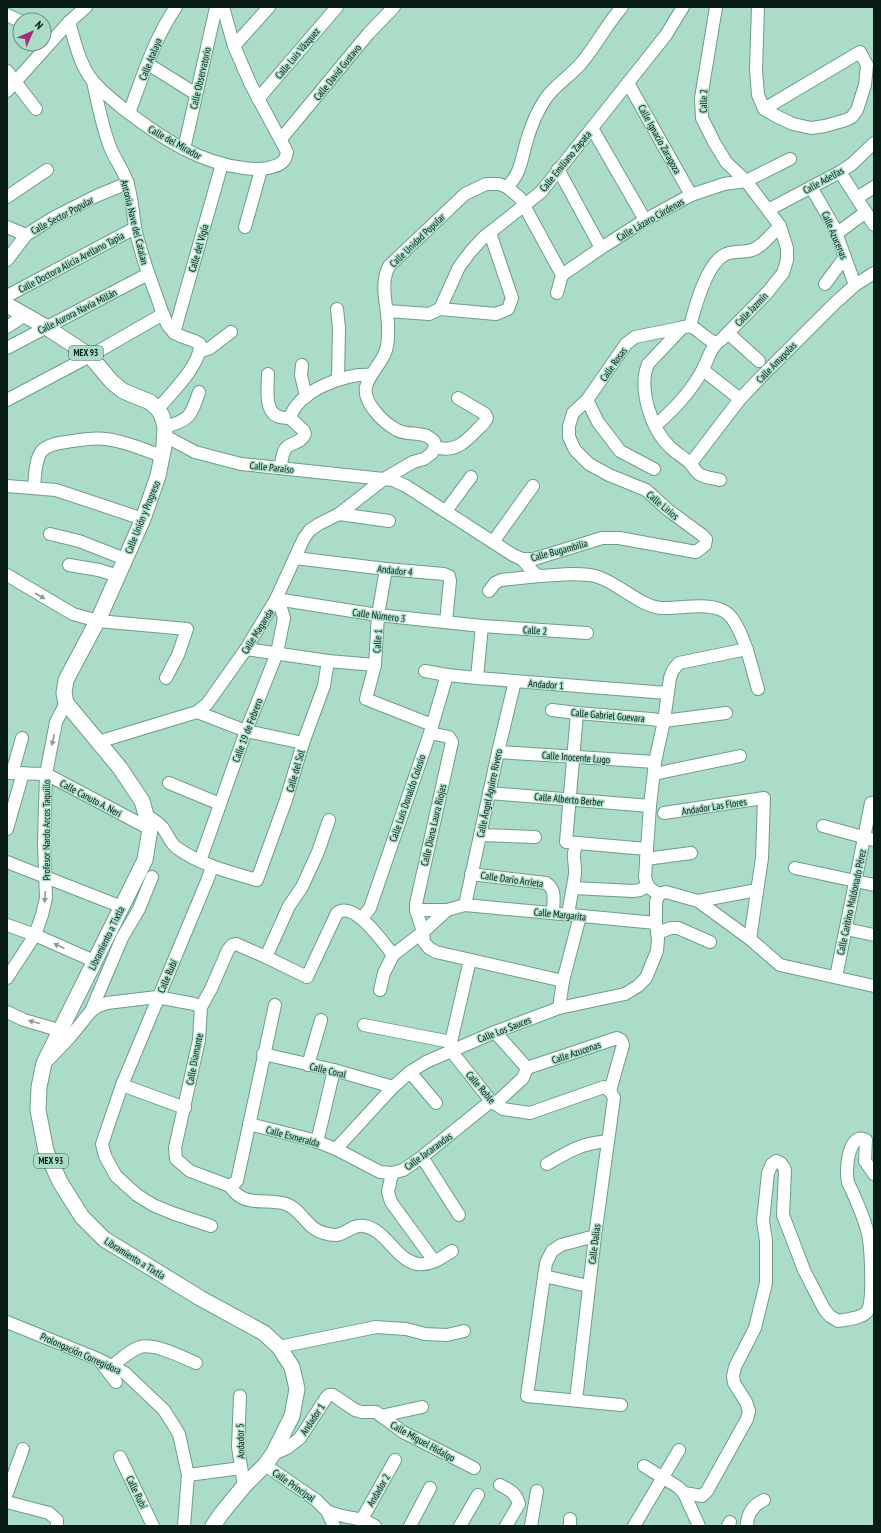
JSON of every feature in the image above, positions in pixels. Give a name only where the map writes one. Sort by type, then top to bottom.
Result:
[{"type":"main road","name":"MEX 93","points":[[7,305],[46,327],[90,356],[112,382],[123,391],[150,402],[158,409]]},
{"type":"main road","name":"Calle Unión y Progreso","points":[[66,703],[64,693],[66,680],[98,621],[143,519],[158,476],[165,431],[162,416],[158,409]]},
{"type":"main road","points":[[66,703],[120,768],[142,801],[148,822]]},
{"type":"main road","name":"Libramiento a Tixtla","points":[[148,822],[145,860],[94,961],[62,1030],[44,1063],[39,1087],[38,1110],[46,1150],[60,1182],[82,1217],[104,1239],[200,1298],[264,1333],[279,1347],[292,1368],[297,1389],[292,1416],[269,1459],[244,1486],[213,1526]]},
{"type":"street","points":[[52,37],[86,7]]},
{"type":"street","name":"Calle Atalaya","points":[[129,113],[155,43],[164,24],[176,7]]},
{"type":"street","name":"Calle Observatorio","points":[[184,149],[217,7]]},
{"type":"street","name":"Calle del Mirador","points":[[69,22],[83,65],[94,82],[147,127],[184,149],[222,164],[261,170],[280,165],[286,159],[288,152],[258,99],[234,46],[223,7]]},
{"type":"street","points":[[234,46],[269,7]]},
{"type":"street","name":"Calle Luis Vázquez","points":[[258,99],[337,7]]},
{"type":"street","name":"Calle David Gustavo","points":[[281,139],[368,34],[394,7]]},
{"type":"street","points":[[557,293],[562,275],[520,198],[507,186],[515,178],[527,139],[546,98],[577,68],[592,50],[609,22],[622,7]]},
{"type":"street","name":"Calle Emiliano Zapata","points":[[440,309],[459,267],[471,251],[490,233],[541,192],[666,35],[683,7]]},
{"type":"street","name":"Calle 2","points":[[716,7],[701,98],[702,118],[726,162],[746,181]]},
{"type":"street","points":[[758,7],[756,70],[758,95],[764,109],[776,116],[794,124],[811,128],[825,126],[852,117],[857,110],[865,85],[867,65],[860,52],[764,109]]},
{"type":"street","points":[[7,90],[16,81],[36,52]]},
{"type":"street","points":[[148,64],[196,94]]},
{"type":"street","points":[[7,71],[36,108]]},
{"type":"street","name":"Antonia Nave del Catalan","points":[[94,82],[100,115],[110,147],[128,183],[132,200],[135,228],[148,274],[163,314],[174,333]]},
{"type":"street","name":"Calle Ignacio Zaragoza","points":[[628,83],[691,196]]},
{"type":"street","points":[[592,128],[645,220]]},
{"type":"street","name":"Calle Adelfas","points":[[768,210],[840,172],[852,164],[874,143]]},
{"type":"street","name":"Calle Lázaro Cárdenas","points":[[562,275],[645,220],[691,196],[724,184],[746,181],[790,159]]},
{"type":"street","name":"Calle del Vigía","points":[[174,333],[222,164]]},
{"type":"street","points":[[558,169],[601,248]]},
{"type":"street","points":[[7,197],[47,170]]},
{"type":"street","points":[[245,227],[261,170]]},
{"type":"street","points":[[840,172],[874,225]]},
{"type":"street","name":"Calle Jazmín","points":[[655,426],[683,399],[703,370],[716,342],[721,340],[768,293],[783,273],[787,260],[787,248],[780,226],[746,181]]},
{"type":"street","name":"Calle Sector Popular","points":[[7,260],[26,235],[53,218],[96,196],[128,183]]},
{"type":"street","name":"Calle Unidad Popular","points":[[435,448],[434,441],[426,435],[398,431],[386,423],[369,403],[366,396],[365,390],[370,376],[385,353],[388,344],[389,333],[384,282],[389,266],[465,194],[486,184],[499,184],[507,186]]},
{"type":"street","name":"Calle Azucenas","points":[[811,187],[823,207],[836,234],[855,286]]},
{"type":"street","points":[[857,198],[874,187]]},
{"type":"street","points":[[836,234],[866,212]]},
{"type":"street","points":[[720,480],[700,475],[691,463],[669,446],[655,426],[648,409],[644,384],[645,370],[648,364],[687,327],[715,262],[724,255],[734,251],[752,250],[758,247],[780,226]]},
{"type":"street","points":[[7,227],[26,235]]},
{"type":"street","name":"Calle Doctora Alicia Arellano Tapia","points":[[7,296],[135,228]]},
{"type":"street","points":[[386,311],[429,314],[440,309],[496,314],[508,309],[512,298],[490,233]]},
{"type":"street","points":[[825,284],[845,257]]},
{"type":"street","name":"Calle Amapolas","points":[[691,463],[740,399],[834,304],[855,286],[874,273]]},
{"type":"street","name":"Calle Aurora Navia Millán","points":[[7,348],[148,274]]},
{"type":"street","points":[[337,309],[339,328],[338,379]]},
{"type":"street","points":[[7,400],[90,356],[163,314]]},
{"type":"street","points":[[7,326],[25,315]]},
{"type":"street","points":[[687,327],[696,329],[708,340],[716,342]]},
{"type":"street","name":"Calle Rosas","points":[[589,464],[575,450],[569,437],[569,426],[573,413],[587,400],[618,354],[626,344],[635,337],[687,327]]},
{"type":"street","points":[[201,348],[210,348],[232,332]]},
{"type":"street","points":[[174,333],[182,338],[196,341],[201,348]]},
{"type":"street","points":[[728,333],[759,361]]},
{"type":"street","points":[[158,409],[194,366],[201,348]]},
{"type":"street","points":[[302,365],[301,375],[306,397]]},
{"type":"street","points":[[703,370],[740,399]]},
{"type":"street","points":[[268,374],[268,402],[272,412],[280,417],[290,418],[304,431],[305,434],[300,440],[290,445],[285,450],[280,468]]},
{"type":"street","points":[[290,418],[306,397],[338,379],[360,375],[370,376]]},
{"type":"street","points":[[165,431],[180,423],[192,413],[199,392]]},
{"type":"street","points":[[384,479],[413,462],[424,459],[432,453],[435,448],[444,450],[461,445],[484,423],[487,418],[485,414],[458,398]]},
{"type":"street","points":[[587,400],[598,422],[620,451],[654,469]]},
{"type":"street","name":"Calle Paraíso","points":[[165,431],[195,452],[241,464],[384,479]]},
{"type":"street","points":[[34,488],[38,461],[41,452],[46,447],[60,443],[90,439],[106,439],[124,443],[162,456]]},
{"type":"street","name":"Calle Lirios","points":[[589,464],[609,475],[646,490],[668,510],[702,534],[706,539],[704,546]]},
{"type":"street","points":[[446,511],[471,477]]},
{"type":"street","name":"Calle Bugambilia","points":[[384,479],[393,480],[406,486],[522,559],[534,559],[602,538],[619,538],[696,552],[704,546]]},
{"type":"street","name":"Calle Maganda","points":[[98,742],[197,712],[207,704],[246,649],[276,600],[304,538],[310,530],[339,514],[384,479]]},
{"type":"street","points":[[493,542],[533,486]]},
{"type":"street","points":[[10,487],[56,490],[143,519]]},
{"type":"street","points":[[339,514],[388,521]]},
{"type":"street","points":[[50,534],[79,541],[125,559]]},
{"type":"street","name":"Andador 4","points":[[295,558],[386,569],[444,574],[449,576],[450,581],[446,622]]},
{"type":"street","points":[[522,559],[534,573],[540,576]]},
{"type":"street","points":[[69,565],[99,570],[118,576]]},
{"type":"street","name":"Calle 1","points":[[375,665],[378,616],[386,569]]},
{"type":"street","points":[[488,591],[495,583],[501,580],[582,574],[596,576],[638,599],[660,608],[712,607],[722,610],[733,619],[747,649],[758,689]]},
{"type":"street","points":[[7,575],[73,614],[98,621],[187,629],[178,655],[166,678]]},
{"type":"street","name":"Calle Número 3","points":[[276,600],[378,616],[482,626]]},
{"type":"street","name":"Calle 19 de Febrero","points":[[200,861],[246,731],[277,653],[284,618],[281,608],[276,600]]},
{"type":"street","points":[[477,678],[482,626]]},
{"type":"street","name":"Calle 2","points":[[482,626],[587,634]]},
{"type":"street","points":[[246,649],[328,661],[375,665]]},
{"type":"street","points":[[747,649],[679,663],[673,670],[667,693],[650,806],[645,878],[647,886],[659,894],[666,892],[678,894],[698,901],[750,939],[780,965],[874,986]]},
{"type":"street","name":"Calle del Sol","points":[[257,880],[286,800],[303,744],[324,686],[328,661]]},
{"type":"street","name":"Calle Diana Laura Riojas","points":[[375,665],[366,700],[449,737],[452,742],[416,904],[416,910],[424,942],[429,948],[436,952],[470,960]]},
{"type":"street","name":"Andador 1","points":[[425,671],[477,678],[667,693]]},
{"type":"street","name":"Calle Luis Donaldo Colosio","points":[[362,918],[370,908],[431,729],[447,675]]},
{"type":"street","name":"Calle Ángel Aguirre Rivero","points":[[465,904],[514,681]]},
{"type":"street","name":"Profesor Nardo Arcos Taquillo","points":[[7,978],[35,935],[46,898],[44,842],[46,774],[56,722],[66,703]]},
{"type":"street","name":"Calle Gabriel Guevara","points":[[552,710],[577,714],[664,721],[726,714]]},
{"type":"street","points":[[197,712],[246,731],[303,744]]},
{"type":"street","points":[[568,915],[575,871],[570,799],[577,714]]},
{"type":"street","points":[[7,829],[14,773],[22,738]]},
{"type":"street","name":"Calle Inocente Lugo","points":[[498,752],[574,757],[655,768],[740,756]]},
{"type":"street","name":"Calle Canuto A. Neri","points":[[14,773],[46,774],[148,822],[155,820],[177,848],[212,867],[257,880]]},
{"type":"street","points":[[169,782],[220,804]]},
{"type":"street","name":"Calle Alberto Berber","points":[[489,793],[650,806]]},
{"type":"street","name":"Andador Las Flores","points":[[664,813],[764,798],[762,858],[757,890]]},
{"type":"street","name":"Calle Caritino Maldonado Pérez","points":[[836,978],[855,881],[869,839],[871,803]]},
{"type":"street","points":[[266,957],[289,906],[302,887],[316,857],[329,820]]},
{"type":"street","points":[[824,826],[869,839]]},
{"type":"street","points":[[480,835],[535,837]]},
{"type":"street","points":[[572,842],[646,854],[691,853]]},
{"type":"street","points":[[7,862],[122,907]]},
{"type":"street","name":"Calle Rubí","points":[[211,1226],[172,1213],[154,1205],[138,1195],[116,1176],[105,1156],[102,1144],[122,1085],[212,867]]},
{"type":"street","points":[[795,868],[874,885]]},
{"type":"street","name":"Calle Dario Arrieta","points":[[472,874],[546,882],[552,886],[554,892],[553,913]]},
{"type":"street","points":[[92,1011],[122,938],[139,909],[152,877]]},
{"type":"street","points":[[573,888],[633,891],[640,890],[647,886]]},
{"type":"street","points":[[698,901],[757,890],[750,939]]},
{"type":"street","name":"Calle Los Sauces","points":[[336,1149],[392,1087],[410,1072],[452,1047],[559,1008],[625,994],[638,986],[646,978],[657,951],[656,902],[659,894]]},
{"type":"street","points":[[416,910],[448,910],[465,904]]},
{"type":"street","name":"Calle Margarita","points":[[465,904],[580,916],[657,928],[678,928],[710,942]]},
{"type":"street","points":[[44,1063],[98,1006],[107,1003],[158,997],[194,1004],[201,1007],[211,989],[228,950],[232,945],[236,944],[307,977],[337,913],[341,910],[347,909],[362,918],[393,955]]},
{"type":"street","points":[[380,990],[384,973],[393,955],[448,910]]},
{"type":"street","points":[[559,1008],[563,981],[580,916]]},
{"type":"street","points":[[7,925],[35,935],[94,961]]},
{"type":"street","points":[[846,928],[874,935]]},
{"type":"street","points":[[364,1025],[452,1047],[470,960],[563,981]]},
{"type":"street","points":[[275,1005],[236,1181],[230,1186],[239,1196],[251,1200],[287,1204],[310,1226],[322,1233],[336,1235],[352,1228],[364,1226],[376,1231],[407,1260],[419,1264],[429,1264],[452,1251]]},
{"type":"street","name":"Calle Diamante","points":[[201,1007],[200,1040],[175,1148],[176,1159],[190,1171],[230,1186]]},
{"type":"street","points":[[7,1012],[24,1020],[62,1030]]},
{"type":"street","points":[[308,1064],[321,1020]]},
{"type":"street","points":[[495,1032],[527,1068]]},
{"type":"street","name":"Calle Azucenas","points":[[527,1068],[617,1038],[621,1040],[623,1045],[610,1091]]},
{"type":"street","name":"Calle Roble","points":[[452,1047],[493,1103],[503,1109],[530,1113],[604,1087],[610,1091]]},
{"type":"street","name":"Calle Coral","points":[[263,1054],[334,1070],[392,1087]]},
{"type":"street","name":"Calle Jacarandas","points":[[336,1149],[380,1172],[392,1173],[403,1170],[493,1103],[523,1078],[527,1068]]},
{"type":"street","points":[[317,1142],[334,1070]]},
{"type":"street","points":[[410,1072],[436,1104]]},
{"type":"street","points":[[122,1085],[185,1108]]},
{"type":"street","name":"Calle Dalias","points":[[576,1400],[594,1236],[614,1098],[610,1091]]},
{"type":"street","name":"Calle Esmeralda","points":[[249,1124],[317,1142],[336,1149]]},
{"type":"street","points":[[684,1493],[702,1496],[707,1492],[743,1429],[749,1411],[746,1402],[734,1383],[733,1376],[735,1367],[755,1328],[766,1283],[766,1241],[763,1221],[768,1173],[772,1164],[776,1161],[784,1166],[783,1216],[804,1270],[824,1309],[830,1316],[838,1321],[857,1318],[866,1313],[872,1303],[868,1231],[848,1182],[846,1170],[850,1149],[858,1139],[863,1138],[866,1140],[865,1161],[874,1174]]},
{"type":"street","points":[[547,1164],[575,1147],[590,1143],[608,1141]]},
{"type":"street","points":[[422,1157],[459,1215]]},
{"type":"street","points":[[392,1173],[388,1192],[391,1202],[434,1261]]},
{"type":"street","points":[[594,1236],[562,1245],[552,1251],[546,1263],[527,1396],[621,1405]]},
{"type":"street","points":[[544,1276],[588,1286]]},
{"type":"street","name":"Prolongación Corregidora","points":[[7,1322],[98,1358],[126,1373],[164,1410],[179,1434],[188,1475],[184,1526]]},
{"type":"street","points":[[279,1347],[376,1327],[406,1329],[425,1334],[447,1335],[464,1331]]},
{"type":"street","points":[[112,1366],[130,1352],[148,1346],[153,1346],[196,1363]]},
{"type":"street","points":[[98,1358],[116,1382]]},
{"type":"street","name":"Andador 1","points":[[269,1459],[300,1438],[329,1395]]},
{"type":"street","name":"Calle Miguel Hidalgo","points":[[329,1395],[334,1395],[355,1410],[362,1412],[376,1412],[403,1432],[474,1468]]},
{"type":"street","name":"Andador 5","points":[[240,1396],[238,1447],[244,1486]]},
{"type":"street","points":[[381,1416],[422,1407]]},
{"type":"street","points":[[7,1493],[24,1449]]},
{"type":"street","points":[[634,1526],[679,1450]]},
{"type":"street","name":"Calle Rubí","points":[[120,1457],[153,1526]]},
{"type":"street","name":"Calle Principal","points":[[269,1459],[327,1511],[334,1526]]},
{"type":"street","name":"Andador 2","points":[[362,1519],[395,1460]]},
{"type":"street","points":[[644,1466],[678,1487],[684,1493],[699,1526]]},
{"type":"street","points":[[188,1475],[241,1468]]},
{"type":"street","points":[[500,1485],[513,1492],[519,1504],[506,1526]]},
{"type":"street","points":[[410,1526],[430,1488]]},
{"type":"street","points":[[530,1526],[536,1491]]},
{"type":"street","points":[[460,1526],[478,1495]]},
{"type":"street","points":[[747,1526],[747,1520],[751,1510],[756,1504],[764,1500]]},
{"type":"street","points":[[7,1502],[49,1513],[57,1523]]},
{"type":"street","points":[[327,1511],[337,1516],[362,1519],[375,1526]]}]
